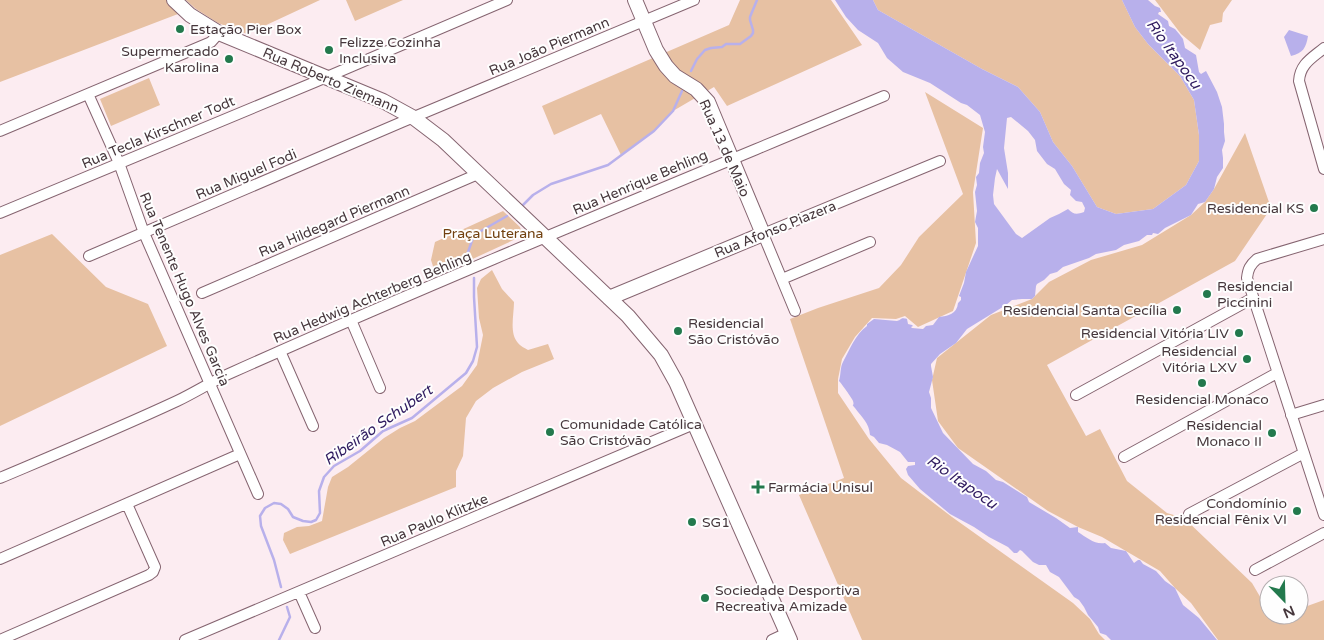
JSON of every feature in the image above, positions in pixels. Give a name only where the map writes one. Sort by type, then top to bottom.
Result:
[{"type":"main road","name":"Rua Roberto Ziemann","points":[[174,0],[190,15],[219,33],[384,101],[414,118],[443,140],[640,329],[661,355],[676,382],[788,637]]},
{"type":"main road","name":"Rua 13 de Maio","points":[[635,0],[656,50],[666,66],[675,76],[696,89],[708,102],[763,234]]},
{"type":"main road","name":"Rua Afonso Piazera","points":[[609,298],[763,234]]},
{"type":"street","name":"Rua Tecla Kirschner Todt","points":[[0,213],[507,0]]},
{"type":"street","name":"Rua João Piermann","points":[[414,118],[694,0]]},
{"type":"street","points":[[0,131],[211,42],[219,33]]},
{"type":"street","points":[[1324,48],[1302,67],[1299,81],[1324,168]]},
{"type":"street","name":"Rua Tenente Hugo Alves Garcia","points":[[88,94],[119,163],[144,233],[258,494]]},
{"type":"street","name":"Rua Henrique Behling","points":[[545,237],[884,96]]},
{"type":"street","name":"Rua Miguel Fodi","points":[[89,256],[414,118]]},
{"type":"street","name":"Rua Afonso Piazera","points":[[763,234],[940,161]]},
{"type":"street","name":"Rua Hildegard Piermann","points":[[202,293],[478,174]]},
{"type":"street","name":"Rua 13 de Maio","points":[[763,234],[796,310]]},
{"type":"street","name":"Rua Hedwig Achterberg Behling","points":[[0,478],[155,411],[230,373],[545,237]]},
{"type":"street","points":[[1324,239],[1257,259],[1251,264],[1247,278],[1324,516]]},
{"type":"street","points":[[781,276],[869,240]]},
{"type":"street","points":[[1076,395],[1253,298]]},
{"type":"street","points":[[351,320],[380,388]]},
{"type":"street","points":[[280,351],[313,426]]},
{"type":"street","points":[[1124,457],[1278,373]]},
{"type":"street","points":[[1291,415],[1324,405]]},
{"type":"street","name":"Rua Paulo Klitzke","points":[[185,640],[694,424]]},
{"type":"street","points":[[1189,514],[1304,453]]},
{"type":"street","points":[[0,559],[240,454]]},
{"type":"street","points":[[0,640],[153,572],[155,568],[128,504]]},
{"type":"street","points":[[1255,570],[1324,533]]},
{"type":"street","points":[[299,592],[315,628]]},
{"type":"street","points":[[772,640],[788,637]]},
{"type":"green space","points":[[0,0],[167,0],[178,14],[0,82]]},
{"type":"green space","points":[[186,0],[320,0],[247,34],[218,23]]},
{"type":"green space","points":[[346,0],[403,0],[355,21]]},
{"type":"green space","points":[[740,0],[831,0],[862,45],[727,106],[714,87],[673,111],[654,131],[621,155],[601,114],[554,135],[542,106],[729,25]]},
{"type":"green space","points":[[873,0],[1122,0],[1135,27],[1148,44],[1180,76],[1194,100],[1199,135],[1199,161],[1186,185],[1153,209],[1116,214],[1097,207],[1072,166],[1053,142],[1040,112],[1018,87],[982,69],[878,10]]},
{"type":"green space","points":[[1155,0],[1232,0],[1223,13],[1222,22],[1210,25],[1200,50],[1181,34]]},
{"type":"green space","points":[[149,78],[160,105],[111,126],[100,99]]},
{"type":"green space","points":[[925,92],[983,128],[973,192],[976,243],[953,311],[918,327],[905,316],[896,319],[872,318],[855,337],[842,359],[838,379],[838,393],[869,439],[901,478],[952,517],[1073,603],[1090,619],[1105,640],[862,640],[799,495],[844,478],[790,319],[879,288],[901,265],[919,237],[963,194]]},
{"type":"green space","points":[[1245,133],[1271,208],[1235,261],[1047,365],[1086,436],[1100,429],[1127,481],[1167,513],[1184,518],[1252,583],[1259,595],[1259,625],[1309,625],[1309,605],[1324,600],[1324,640],[1218,640],[1191,603],[1160,571],[1102,537],[1048,511],[958,448],[938,421],[932,380],[937,358],[991,315],[1032,299],[1049,282],[1091,260],[1142,245],[1191,215],[1205,202]]},
{"type":"green space","name":"Praça Luterana","points":[[503,211],[520,227],[522,234],[520,237],[436,276],[431,260],[435,242]]},
{"type":"green space","points":[[52,234],[106,287],[148,304],[167,346],[0,426],[0,255]]},
{"type":"green space","points":[[492,270],[502,289],[514,302],[513,329],[515,339],[528,350],[548,344],[554,359],[522,372],[493,388],[476,401],[466,418],[463,456],[456,471],[456,487],[290,554],[283,540],[284,533],[297,527],[309,526],[322,521],[328,487],[332,477],[348,467],[384,438],[415,421],[462,386],[477,365],[483,335],[479,318],[477,288],[481,279]]},
{"type":"water","name":"Rio Itapocu","points":[[835,0],[873,0],[878,10],[982,69],[1018,87],[1040,112],[1053,142],[1072,166],[1097,207],[1116,214],[1153,209],[1186,185],[1199,161],[1199,135],[1194,100],[1180,76],[1148,44],[1135,27],[1122,0],[1148,0],[1160,8],[1161,12],[1158,14],[1168,21],[1169,26],[1180,35],[1185,48],[1196,55],[1199,72],[1201,74],[1206,71],[1217,92],[1222,107],[1225,141],[1222,150],[1223,168],[1217,177],[1214,189],[1205,202],[1198,204],[1191,215],[1165,228],[1158,234],[1147,235],[1139,241],[1124,245],[1116,250],[1096,254],[1063,267],[1037,284],[1035,296],[1032,299],[1012,300],[967,329],[956,343],[940,354],[931,364],[933,377],[929,392],[931,408],[943,433],[973,464],[986,471],[996,480],[1003,482],[1027,497],[1029,502],[1070,528],[1078,527],[1078,532],[1087,538],[1094,542],[1105,543],[1111,548],[1126,551],[1134,563],[1140,560],[1143,564],[1156,571],[1175,588],[1183,605],[1199,618],[1217,640],[1111,640],[1106,635],[1100,633],[1098,627],[1079,600],[1074,597],[1059,577],[1050,572],[1046,565],[1039,565],[1033,562],[1020,550],[1014,553],[1008,547],[950,514],[920,489],[908,475],[906,469],[908,466],[915,465],[915,462],[908,462],[900,452],[879,443],[870,435],[867,423],[853,405],[852,399],[839,381],[842,364],[856,338],[867,324],[874,319],[897,321],[905,318],[908,324],[913,326],[912,328],[923,329],[926,326],[933,325],[939,317],[949,315],[956,310],[961,300],[959,296],[966,272],[978,246],[978,228],[975,222],[977,211],[975,192],[977,185],[976,177],[979,173],[984,153],[985,132],[980,115],[930,83],[903,72],[887,58],[878,43],[858,30],[846,17]],"holes":[[[1011,117],[1028,131],[1035,140],[1037,151],[1047,164],[1055,169],[1064,184],[1071,190],[1070,195],[1076,201],[1082,202],[1085,208],[1084,212],[1077,214],[1068,209],[1050,218],[1022,238],[1016,234],[994,204],[993,195],[997,169],[1008,189],[1008,173],[1004,148],[1007,118]]]},
{"type":"water","points":[[1289,30],[1308,36],[1303,49],[1291,56],[1284,37]]},
{"type":"waterway","name":"Ribeirão Schubert","points":[[691,71],[697,59],[705,50],[722,47],[726,44],[740,44],[751,36],[753,30],[750,17],[757,0]]},
{"type":"waterway","name":"Ribeirão Schubert","points":[[522,206],[533,195],[551,184],[608,165],[654,131],[673,111],[682,91]]},
{"type":"waterway","name":"Ribeirão Schubert","points":[[467,255],[474,235],[507,216]]},
{"type":"waterway","name":"Ribeirão Schubert","points":[[281,587],[274,560],[261,526],[260,516],[265,508],[274,503],[281,504],[288,509],[293,517],[303,521],[311,522],[316,520],[320,513],[319,491],[324,477],[334,466],[360,451],[383,431],[412,418],[466,373],[473,361],[477,347],[474,278]]},
{"type":"waterway","name":"Ribeirão Schubert","points":[[279,640],[290,617],[287,607]]},
{"type":"place","name":"Estação Pier Box","points":[[180,29]]},
{"type":"place","name":"Felizze Cozinha Inclusiva","points":[[329,50]]},
{"type":"place","name":"Supermercado Karolina","points":[[229,59]]},
{"type":"place","name":"Residencial KS","points":[[1314,208]]},
{"type":"place","name":"Residencial Piccinini","points":[[1207,294]]},
{"type":"place","name":"Residencial Santa Cecília","points":[[1177,310]]},
{"type":"place","name":"Residencial São Cristóvão","points":[[678,331]]},
{"type":"place","name":"Residencial Vitória LIV","points":[[1239,333]]},
{"type":"place","name":"Residencial Vitória LXV","points":[[1247,359]]},
{"type":"place","name":"Residencial Monaco","points":[[1202,383]]},
{"type":"place","name":"Comunidade Católica São Cristóvão","points":[[550,432]]},
{"type":"place","name":"Residencial Monaco II","points":[[1272,433]]},
{"type":"place","name":"Farmácia Unisul","points":[[758,487]]},
{"type":"place","name":"Condomínio Residencial Fênix VI","points":[[1297,511]]},
{"type":"place","name":"SG1","points":[[692,522]]},
{"type":"place","name":"Sociedade Desportiva Recreativa Amizade","points":[[705,598]]}]
